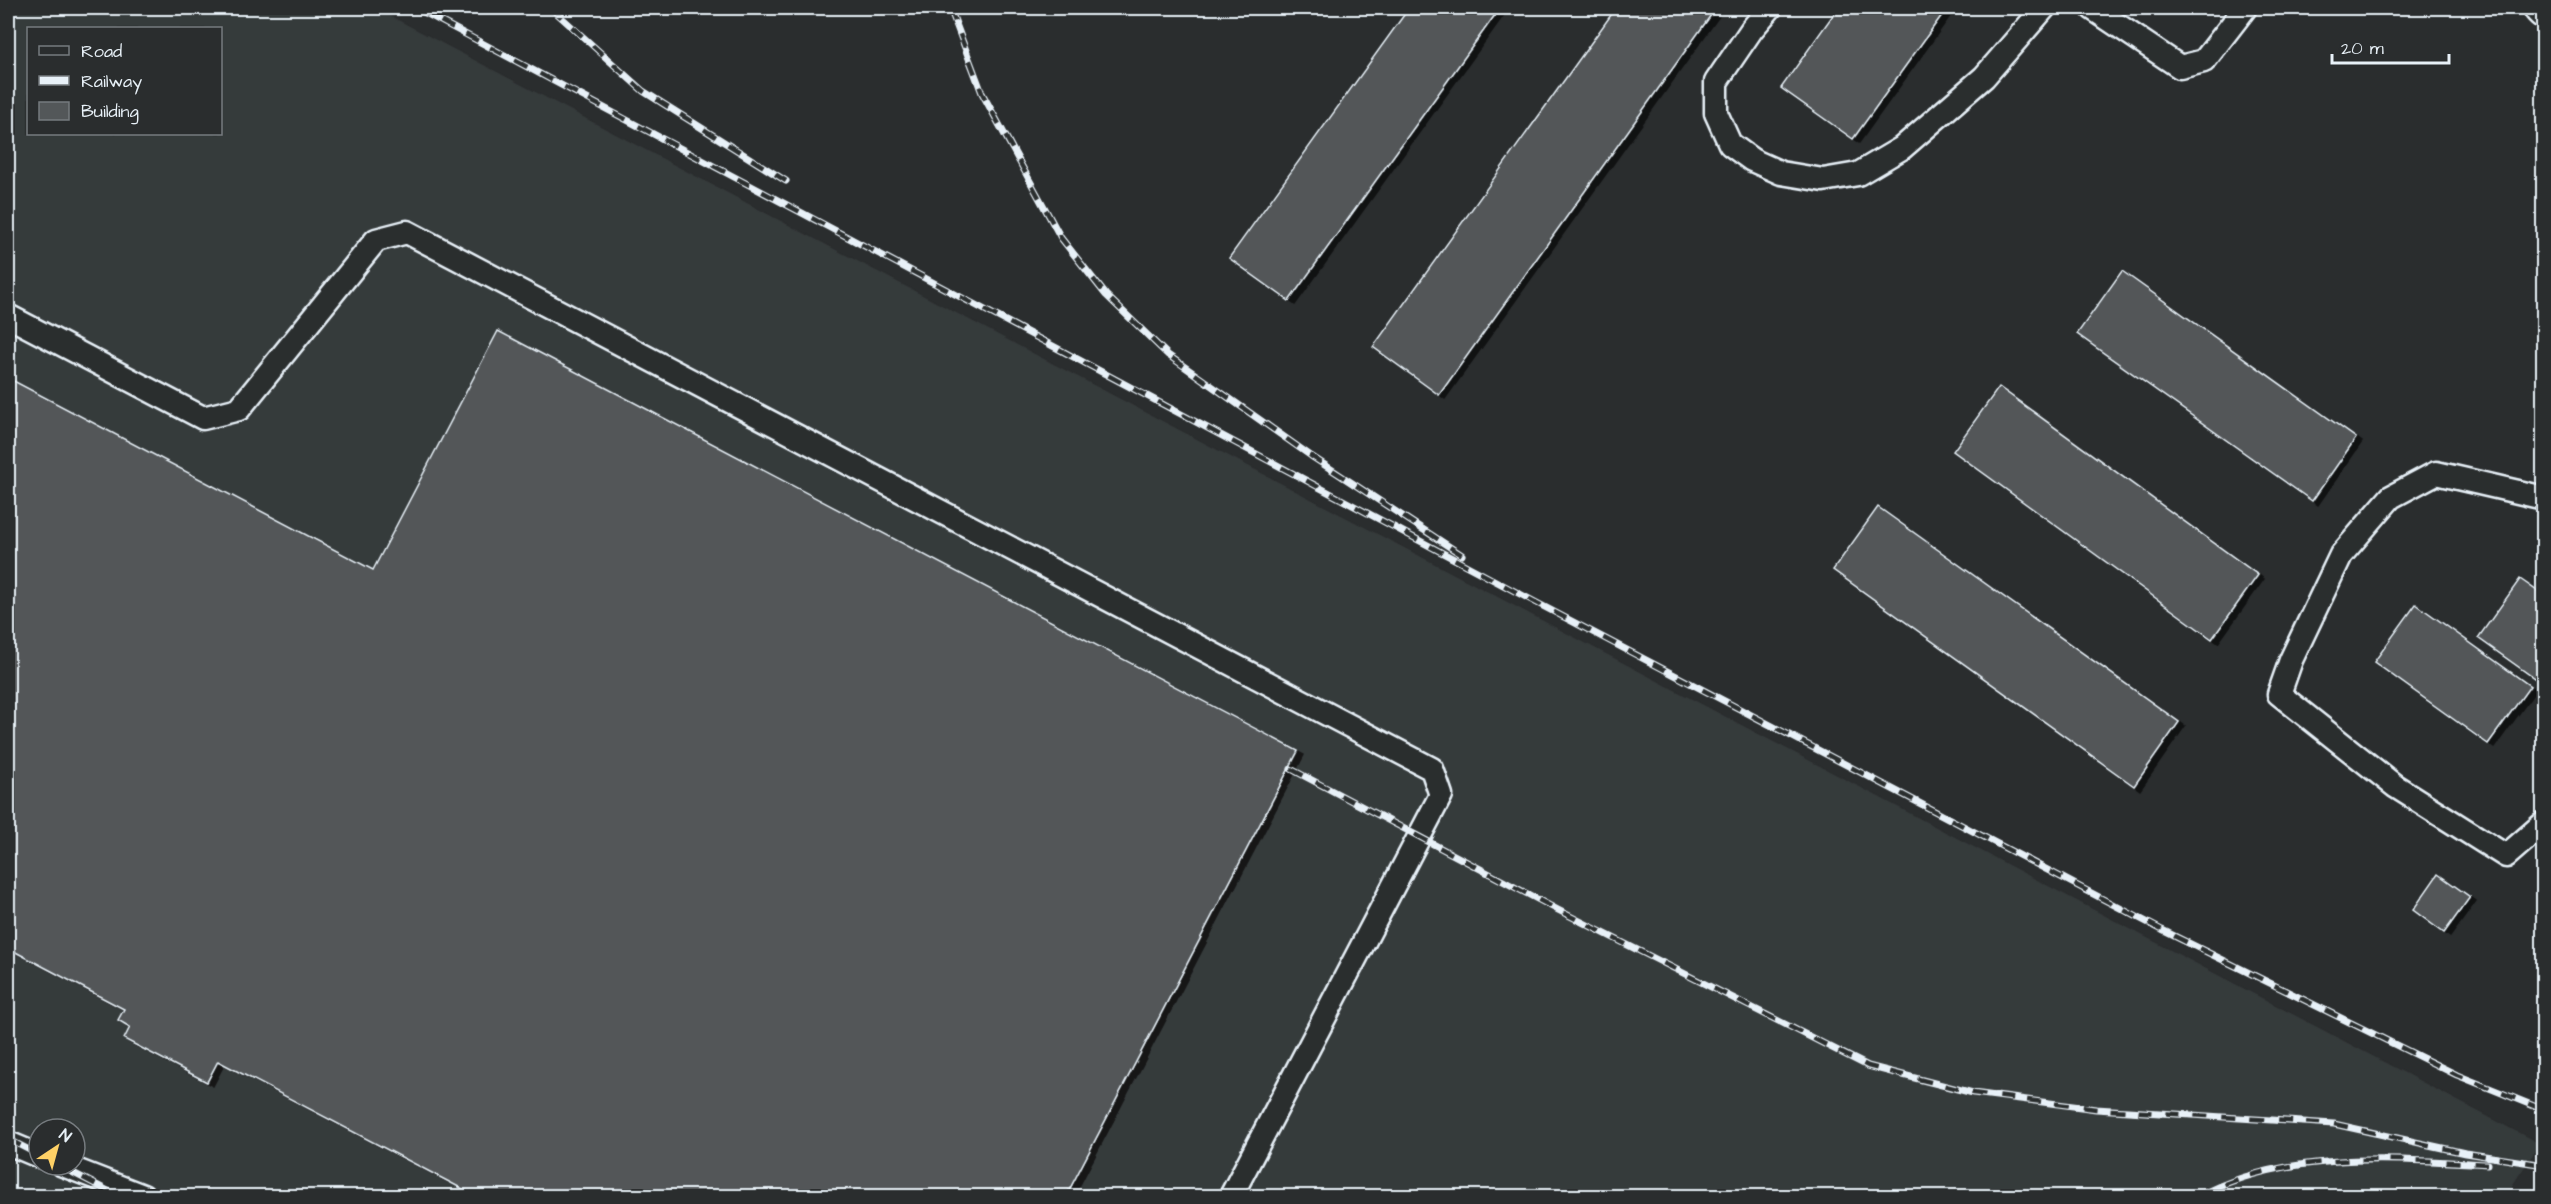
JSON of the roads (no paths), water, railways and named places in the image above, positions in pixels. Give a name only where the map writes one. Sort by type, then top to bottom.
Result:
[{"type":"lane","points":[[1770,8],[1752,28],[1716,82],[1716,112],[1730,144],[1752,160],[1781,173],[1823,180],[1858,174],[1902,148],[1984,76],[2044,8]]},
{"type":"lane","points":[[2092,8],[2180,67],[2204,61],[2245,8]]},
{"type":"lane","points":[[8,316],[203,418],[239,409],[376,240],[407,232],[1432,769],[1441,795],[1231,1197]]},
{"type":"lane","points":[[2544,498],[2436,473],[2391,498],[2341,555],[2291,660],[2279,694],[2395,786],[2506,856],[2544,823]]},
{"type":"lane","points":[[8,1143],[27,1151]]},
{"type":"lane","points":[[87,1175],[143,1197]]},
{"type":"railway","points":[[416,8],[1537,603],[2162,930],[2457,1075],[2544,1110]]},
{"type":"railway","points":[[551,8],[643,91],[786,181]]},
{"type":"railway","points":[[950,8],[982,93],[1061,238],[1106,295],[1168,355],[1311,456],[1462,555]]},
{"type":"railway","points":[[1291,769],[1558,910],[1868,1066],[1973,1093],[2096,1109],[2334,1124],[2465,1153],[2544,1165]]},
{"type":"railway","points":[[8,1139],[27,1149]]},
{"type":"railway","points":[[2199,1196],[2232,1181],[2303,1164],[2377,1160],[2487,1164]]},
{"type":"railway","points":[[81,1177],[118,1196]]}]
